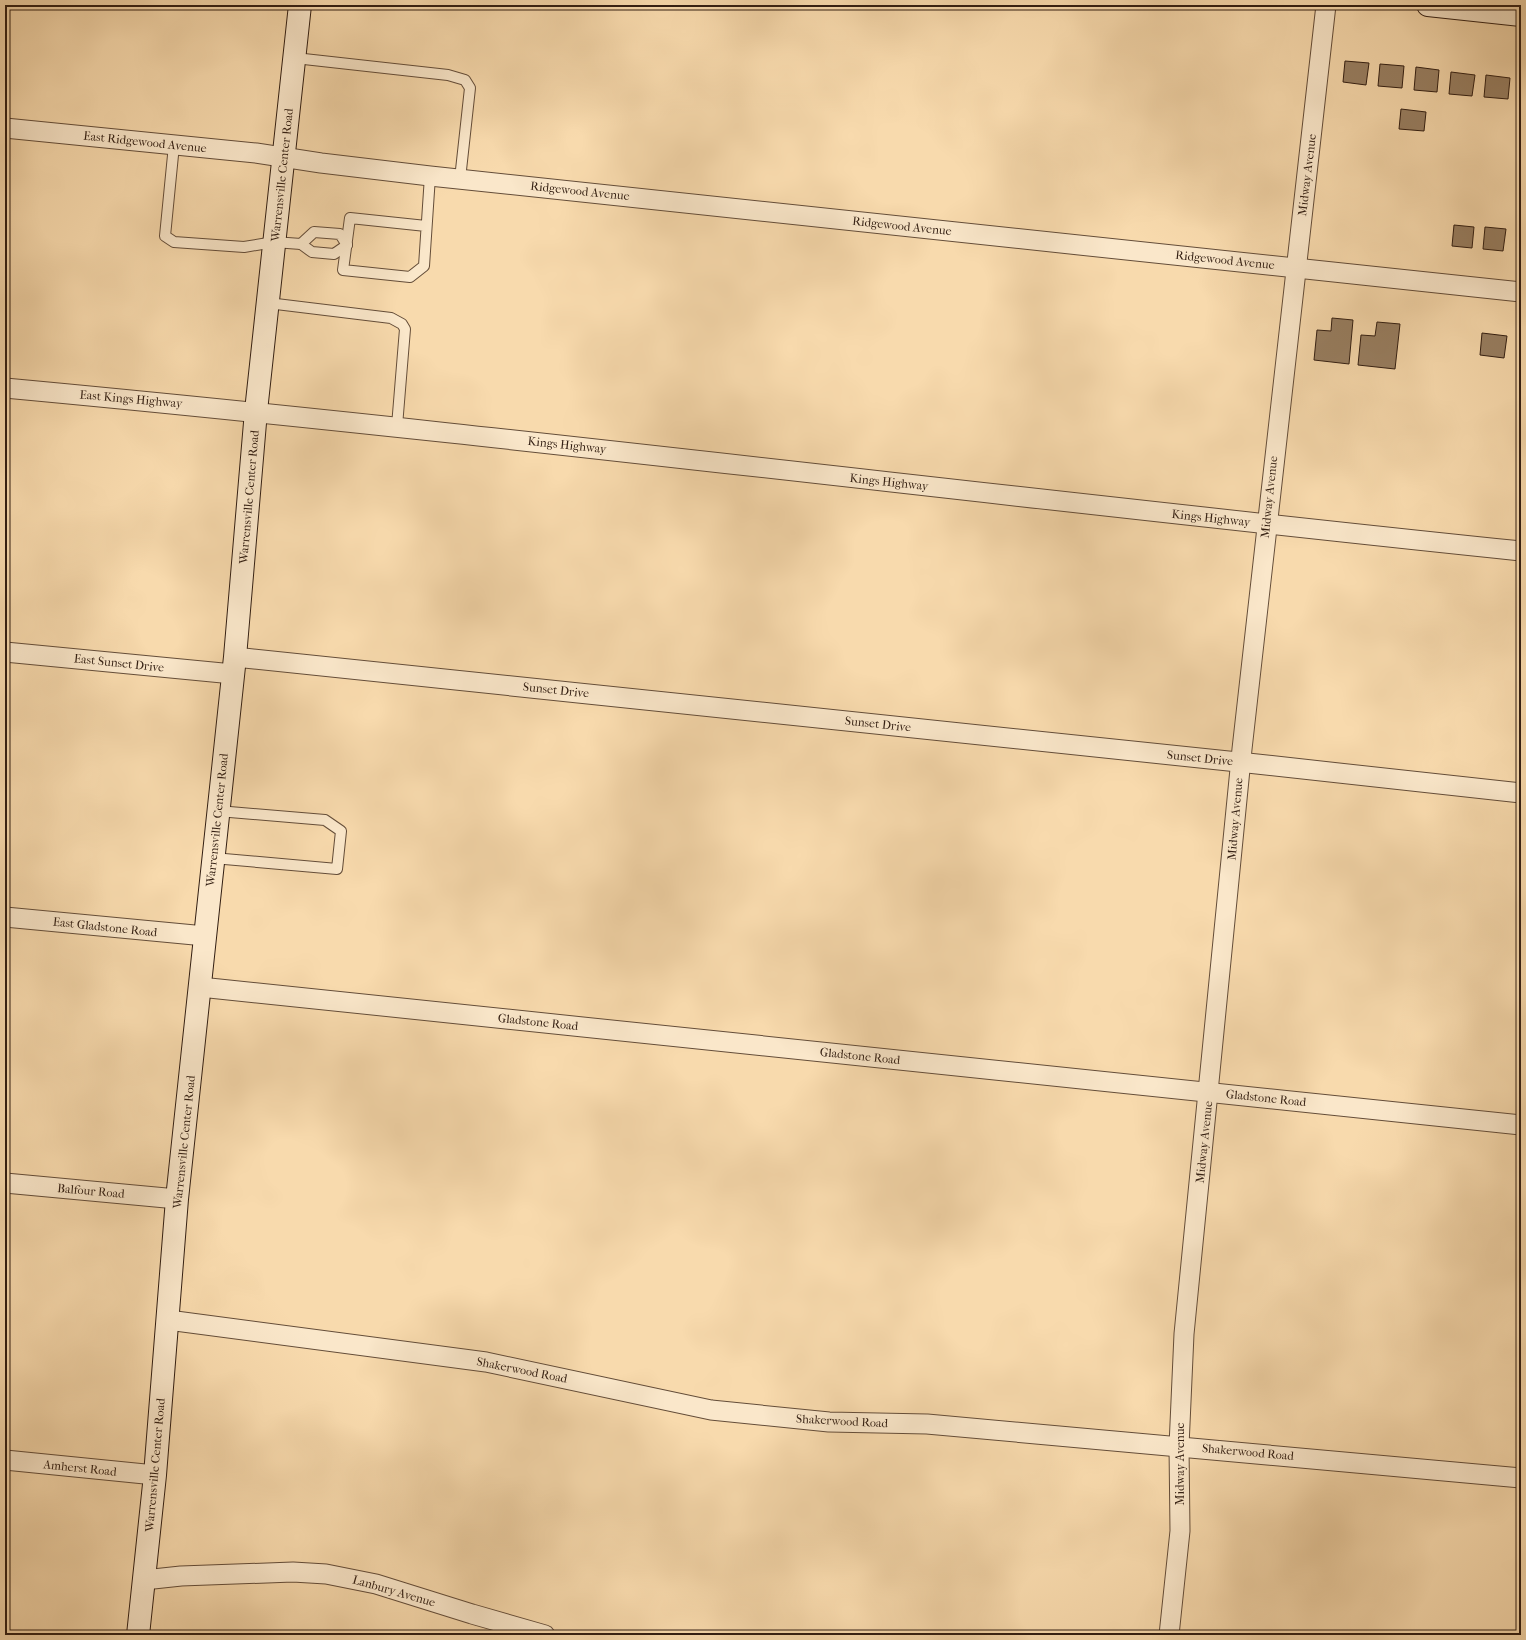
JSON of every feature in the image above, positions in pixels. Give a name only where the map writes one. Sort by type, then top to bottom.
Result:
[{"type":"main road","name":"Warrensville Center Road","points":[[138,1635],[155,1476],[177,1199],[234,665],[256,411],[300,5]]},
{"type":"main road","points":[[1428,5],[1521,15]]},
{"type":"street","name":"Midway Avenue","points":[[1169,1635],[1180,1531],[1179,1446],[1184,1334],[1209,1092],[1240,762],[1326,5]]},
{"type":"street","name":"East Ridgewood Avenue","points":[[5,128],[284,157]]},
{"type":"street","name":"Ridgewood Avenue","points":[[284,157],[430,176],[1521,292]]},
{"type":"street","name":"East Kings Highway","points":[[5,388],[256,411]]},
{"type":"street","name":"Kings Highway","points":[[256,411],[1266,525],[1521,551]]},
{"type":"street","name":"East Sunset Drive","points":[[5,652],[234,665]]},
{"type":"street","name":"Sunset Drive","points":[[234,665],[1240,762],[1521,793]]},
{"type":"street","name":"East Gladstone Road","points":[[5,917],[205,936]]},
{"type":"street","name":"Gladstone Road","points":[[200,987],[1521,1125]]},
{"type":"street","name":"Balfour Road","points":[[5,1182],[177,1199]]},
{"type":"street","name":"Shakerwood Road","points":[[168,1320],[486,1362],[711,1410],[830,1422],[927,1424],[1521,1478]]},
{"type":"street","name":"Amherst Road","points":[[5,1460],[155,1476]]},
{"type":"street","name":"Lanbury Avenue","points":[[144,1580],[181,1576],[293,1572],[326,1574],[376,1584],[545,1635]]},
{"type":"lane","points":[[294,58],[448,75],[466,80],[470,88],[460,178]]},
{"type":"lane","points":[[174,145],[165,236],[174,242],[236,247],[274,242],[301,244],[312,252],[334,254],[347,245]]},
{"type":"lane","points":[[426,226],[350,218],[343,270],[410,277],[424,266],[430,176]]},
{"type":"lane","points":[[301,244],[314,232],[340,234],[347,245]]},
{"type":"lane","points":[[268,303],[383,316],[391,318],[402,324],[405,329],[397,426]]},
{"type":"lane","points":[[213,858],[337,869],[341,831],[325,820],[218,811]]},
{"type":"building","points":[[1345,61],[1369,63],[1366,85],[1343,82]]},
{"type":"building","points":[[1380,64],[1404,66],[1402,88],[1378,86]]},
{"type":"building","points":[[1416,67],[1439,70],[1437,92],[1414,90]]},
{"type":"building","points":[[1451,72],[1475,75],[1472,96],[1449,94]]},
{"type":"building","points":[[1486,75],[1510,78],[1508,99],[1484,97]]},
{"type":"building","points":[[1401,109],[1426,112],[1424,131],[1399,129]]},
{"type":"building","points":[[1454,225],[1474,227],[1472,248],[1452,246]]},
{"type":"building","points":[[1485,227],[1506,229],[1503,251],[1483,249]]},
{"type":"building","points":[[1332,318],[1353,320],[1349,364],[1314,360],[1317,330],[1331,331]]},
{"type":"building","points":[[1377,322],[1400,324],[1395,369],[1358,365],[1361,335],[1375,336]]},
{"type":"building","points":[[1482,333],[1507,336],[1504,358],[1480,355]]},
{"type":"building","points":[[1519,338],[1521,339],[1521,360],[1517,359]]}]
